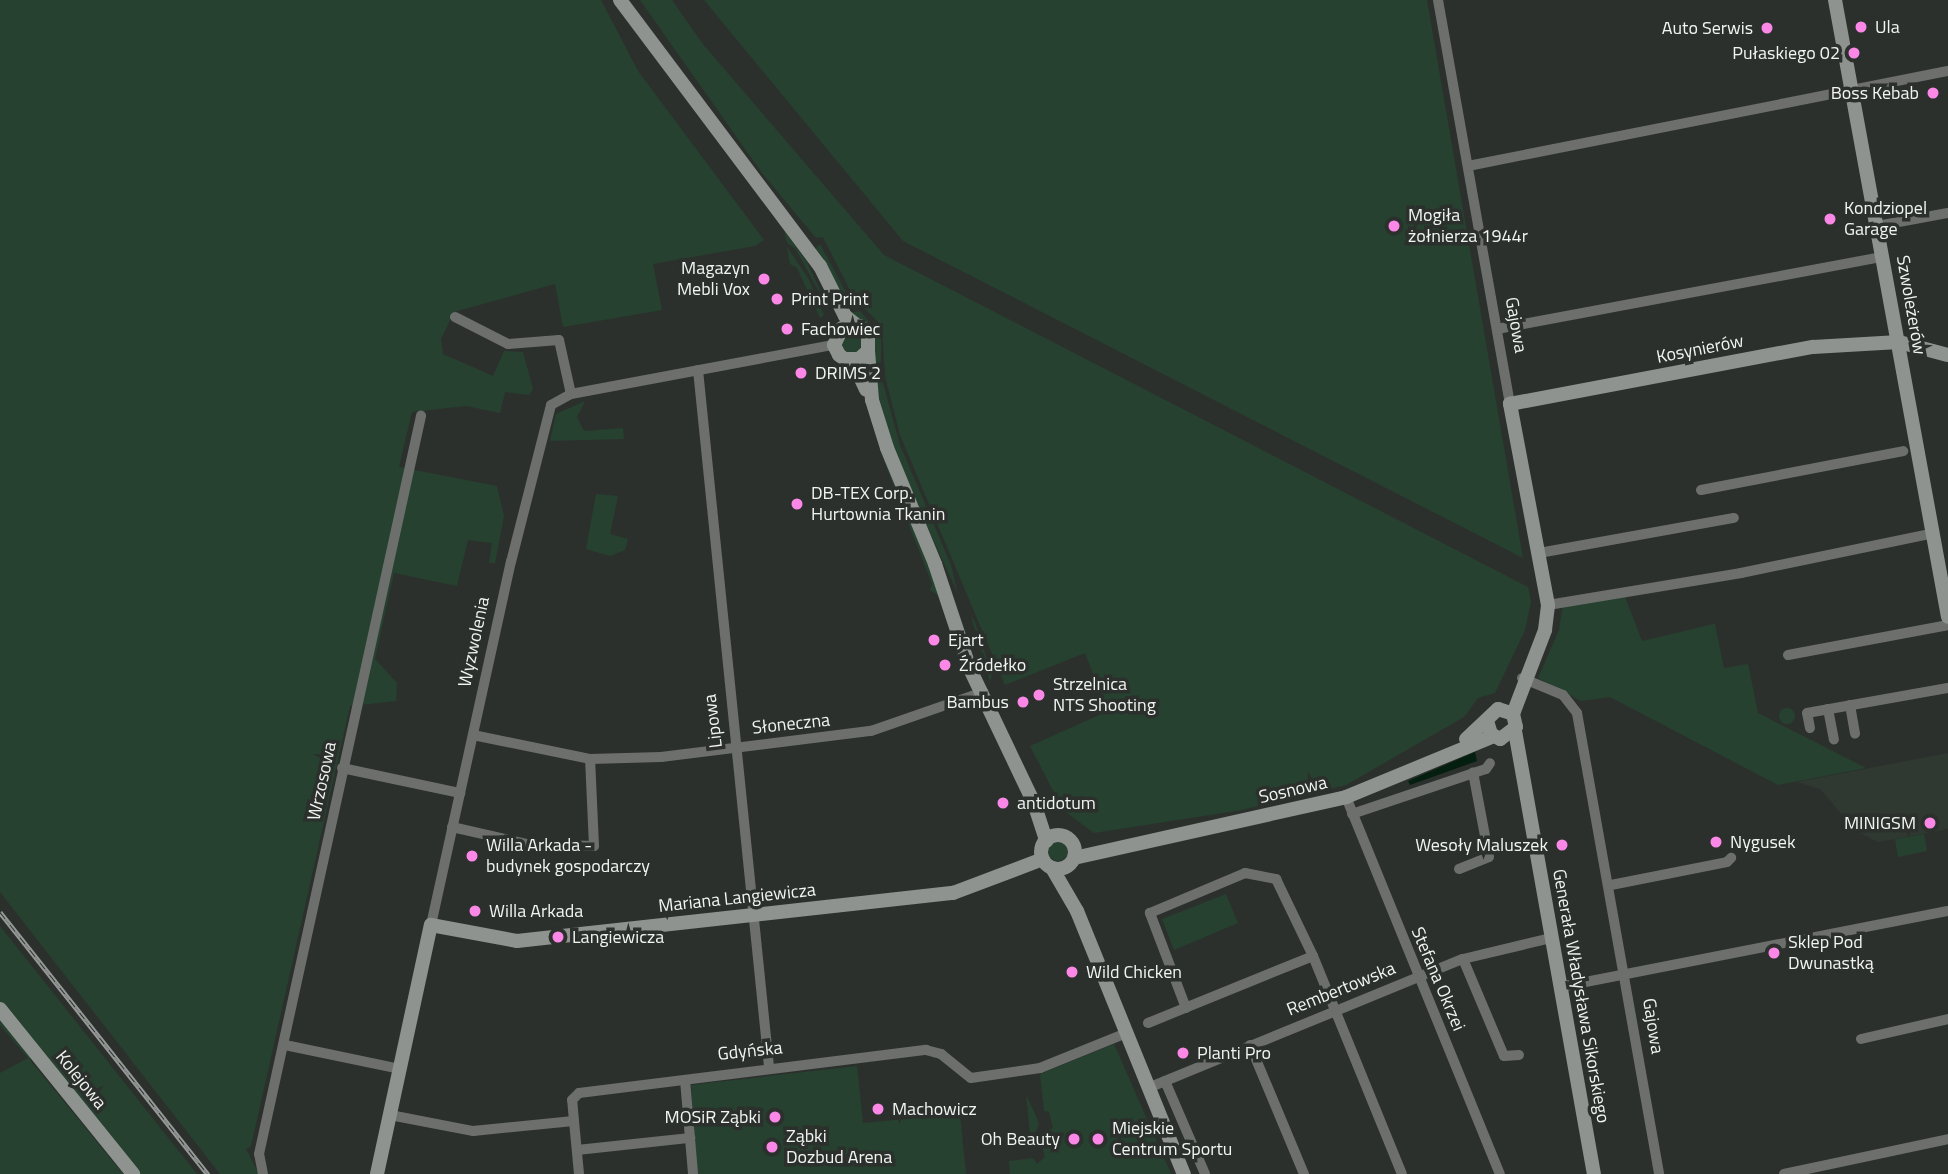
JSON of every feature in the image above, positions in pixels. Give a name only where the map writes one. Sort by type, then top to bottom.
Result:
[{"type":"street","points":[[620,0],[825,274],[845,316],[868,335],[872,400]]},
{"type":"street","name":"Gajowa","points":[[1438,0],[1548,605],[1546,623],[1534,655],[1507,712]]},
{"type":"street","name":"Szwoleżerów","points":[[1835,0],[1948,617]]},
{"type":"street","points":[[1468,166],[1948,71]]},
{"type":"street","points":[[1877,226],[1948,213]]},
{"type":"street","points":[[805,249],[836,338],[846,359],[855,366],[872,400],[887,448],[935,564],[953,597],[983,692],[1034,803],[1046,841],[1047,863],[1077,911],[1184,1174]]},
{"type":"street","points":[[1497,329],[1883,257]]},
{"type":"street","points":[[455,317],[508,344],[547,338],[559,340],[570,394],[698,370],[836,338],[856,325]]},
{"type":"street","points":[[1899,342],[1931,353],[1948,355]]},
{"type":"street","name":"Kosynierów","points":[[1510,404],[1813,347],[1899,342]]},
{"type":"street","points":[[846,359],[859,359],[868,351]]},
{"type":"street","points":[[1905,379],[1914,363],[1931,353]]},
{"type":"street","name":"Lipowa","points":[[698,370],[734,748],[769,1067]]},
{"type":"street","name":"Wyzwolenia","points":[[377,1174],[452,827],[547,412],[556,400],[570,394]]},
{"type":"street","name":"Wrzosowa","points":[[263,1174],[259,1154],[421,416]]},
{"type":"street","points":[[1701,490],[1903,451]]},
{"type":"street","points":[[1539,553],[1734,518]]},
{"type":"street","points":[[1548,605],[1741,573],[1934,533]]},
{"type":"street","points":[[1788,655],[1948,625]]},
{"type":"street","name":"Gajowa","points":[[1524,678],[1563,695],[1577,713],[1611,884],[1659,1174]]},
{"type":"street","points":[[1810,728],[1807,713],[1948,688]]},
{"type":"street","name":"Słoneczna","points":[[473,735],[590,759],[640,759],[872,731],[983,692]]},
{"type":"street","points":[[1850,705],[1855,734]]},
{"type":"street","points":[[1828,709],[1834,739]]},
{"type":"street","points":[[1504,735],[1507,712]]},
{"type":"street","name":"Sosnowa","points":[[1430,763],[1487,721],[1507,712]]},
{"type":"street","points":[[1487,721],[1504,735]]},
{"type":"street","name":"Sosnowa","points":[[1070,851],[1160,838],[1346,797],[1504,735]]},
{"type":"street","name":"Generała Władysława Sikorskiego","points":[[1504,735],[1523,783],[1594,1174]]},
{"type":"street","points":[[452,827],[527,844],[594,845],[590,759]]},
{"type":"street","points":[[1352,814],[1486,769],[1490,763]]},
{"type":"street","points":[[342,768],[460,793]]},
{"type":"street","points":[[1459,869],[1489,857],[1473,772]]},
{"type":"street","name":"Stefana Okrzei","points":[[1346,797],[1500,1174]]},
{"type":"street","points":[[1034,803],[1070,851],[1077,911]]},
{"type":"street","points":[[1046,841],[1070,851]]},
{"type":"street","name":"Mariana Langiewicza","points":[[431,925],[517,941],[953,893],[1047,863],[1070,851]]},
{"type":"street","points":[[1611,884],[1727,862],[1731,858]]},
{"type":"street","points":[[1186,1008],[1150,913],[1253,873],[1279,883],[1313,957],[1402,1174]]},
{"type":"street","points":[[1560,987],[1948,911]]},
{"type":"street","name":"Rembertowska","points":[[1148,1088],[1463,959],[1551,938]]},
{"type":"street","points":[[1148,1023],[1313,957]]},
{"type":"street","points":[[1463,959],[1504,1056],[1518,1055]]},
{"type":"street","name":"Kolejowa","points":[[0,1009],[133,1174]]},
{"type":"street","points":[[1861,1039],[1948,1019]]},
{"type":"street","name":"Gdyńska","points":[[574,1121],[572,1100],[579,1093],[769,1067],[926,1050],[941,1054],[971,1078],[1040,1068],[1126,1033]]},
{"type":"street","points":[[285,1045],[400,1069]]},
{"type":"street","points":[[1250,1045],[1304,1174]]},
{"type":"street","points":[[685,1080],[693,1174]]},
{"type":"street","points":[[1165,1081],[1205,1174]]},
{"type":"street","points":[[390,1115],[473,1131],[574,1121],[579,1174]]},
{"type":"street","points":[[577,1150],[690,1138]]},
{"type":"street","points":[[1783,1174],[1948,1139]]},
{"type":"shaded area","points":[[0,0],[601,0],[638,71],[764,240],[755,246],[653,264],[662,310],[563,327],[555,284],[454,312],[441,339],[443,354],[493,376],[504,351],[523,352],[533,389],[529,395],[505,392],[500,413],[466,406],[412,412],[399,467],[497,486],[504,516],[495,563],[489,563],[492,543],[468,540],[457,586],[394,573],[375,659],[397,683],[396,701],[350,706],[251,1146],[246,1149],[259,1174],[220,1174],[0,892]]},
{"type":"shaded area","points":[[640,0],[672,0],[702,43],[884,255],[1528,587],[1531,602],[1525,630],[1495,693],[1478,698],[1464,717],[1346,785],[1242,810],[1094,833],[1063,810],[1030,746],[1108,711],[1085,653],[1005,685],[900,435],[885,376],[882,326],[854,298],[823,237],[816,238],[762,173]]},
{"type":"shaded area","points":[[704,0],[1427,0],[1523,558],[903,241]]},
{"type":"shaded area","points":[[784,230],[807,262],[829,310],[795,248],[787,243]]},
{"type":"shaded area","points":[[820,244],[850,300],[843,304],[815,249]]},
{"type":"shaded area","points":[[787,247],[808,278],[824,315],[820,318],[797,268],[790,264]]},
{"type":"shaded area","points":[[860,311],[881,335],[881,361],[871,367],[873,350],[848,313]]},
{"type":"shaded area","points":[[848,333],[856,333],[862,343],[856,353],[848,353],[842,347],[842,339]]},
{"type":"shaded area","points":[[881,376],[900,445],[951,565],[958,594],[894,454],[873,377]]},
{"type":"shaded area","points":[[585,401],[577,417],[584,431],[623,428],[624,439],[550,441],[556,414]]},
{"type":"shaded area","points":[[880,451],[937,584],[939,596],[930,590],[932,584]]},
{"type":"shaded area","points":[[596,494],[618,496],[610,534],[628,539],[625,550],[610,556],[586,549]]},
{"type":"shaded area","points":[[1625,597],[1642,641],[1752,615],[1715,624],[1724,668],[1748,664],[1758,713],[1866,768],[1778,785],[1610,697],[1581,701],[1538,678],[1559,630],[1563,604]]},
{"type":"shaded area","points":[[971,616],[992,674],[990,682]]},
{"type":"shaded area","points":[[1784,708],[1790,708],[1795,716],[1793,722],[1784,724],[1779,719],[1779,713]]},
{"type":"shaded area","points":[[1475,752],[1477,761],[1410,785],[1408,781]]},
{"type":"shaded area","points":[[1948,753],[1948,829],[1878,842],[1856,831],[1820,789],[1797,782]]},
{"type":"shaded area","points":[[1924,834],[1927,851],[1898,857],[1895,839]]},
{"type":"shaded area","points":[[1058,841],[1065,844],[1068,851],[1065,858],[1058,861],[1051,858],[1048,851],[1051,844]]},
{"type":"shaded area","points":[[1226,894],[1238,923],[1174,950],[1162,919]]},
{"type":"shaded area","points":[[0,926],[197,1174],[140,1174],[0,1003]]},
{"type":"shaded area","points":[[0,1016],[31,1055],[30,1060],[123,1174],[0,1174],[0,1073],[28,1058],[0,1025]]},
{"type":"shaded area","points":[[1114,1044],[1171,1174],[1010,1174],[1009,1161],[1033,1158],[1037,1164],[1045,1157],[1039,1134],[1053,1128],[1049,1112],[1044,1111],[1040,1074]]},
{"type":"shaded area","name":"MOSiR Ząbki","points":[[857,1066],[863,1123],[960,1114],[966,1174],[695,1174],[691,1085]]},
{"type":"shaded area","points":[[1026,1094],[1039,1123],[1036,1132],[1030,1133]]},
{"type":"railway","points":[[0,912],[208,1174]]},
{"type":"place","name":"Ula","points":[[1861,27]]},
{"type":"place","name":"Auto Serwis","points":[[1767,28]]},
{"type":"place","name":"Pułaskiego 02","points":[[1854,53]]},
{"type":"place","name":"Boss Kebab","points":[[1933,93]]},
{"type":"place","name":"Kondziopel Garage","points":[[1830,219]]},
{"type":"place","name":"Mogiła żołnierza 1944r","points":[[1394,226]]},
{"type":"place","name":"Magazyn Mebli Vox","points":[[764,279]]},
{"type":"place","name":"Print Print","points":[[777,299]]},
{"type":"place","name":"Fachowiec","points":[[787,329]]},
{"type":"place","name":"DRIMS 2","points":[[801,373]]},
{"type":"place","name":"DB-TEX Corp. Hurtownia Tkanin","points":[[797,504]]},
{"type":"place","name":"Ejart","points":[[934,640]]},
{"type":"place","name":"Źródełko","points":[[945,665]]},
{"type":"place","name":"Strzelnica NTS Shooting","points":[[1039,695]]},
{"type":"place","name":"Bambus","points":[[1023,702]]},
{"type":"place","name":"antidotum","points":[[1003,803]]},
{"type":"place","name":"MINIGSM","points":[[1930,823]]},
{"type":"place","name":"Nygusek","points":[[1716,842]]},
{"type":"place","name":"Wesoły Maluszek","points":[[1562,845]]},
{"type":"place","name":"Willa Arkada - budynek gospodarczy","points":[[472,856]]},
{"type":"place","name":"Willa Arkada","points":[[475,911]]},
{"type":"place","name":"Langiewicza","points":[[558,937]]},
{"type":"place","name":"Sklep Pod Dwunastką","points":[[1774,953]]},
{"type":"place","name":"Wild Chicken","points":[[1072,972]]},
{"type":"place","name":"Planti Pro","points":[[1183,1053]]},
{"type":"place","name":"Machowicz","points":[[878,1109]]},
{"type":"place","name":"MOSiR Ząbki","points":[[775,1117]]},
{"type":"place","name":"Oh Beauty","points":[[1074,1139]]},
{"type":"place","name":"Miejskie Centrum Sportu","points":[[1098,1139]]},
{"type":"place","name":"Ząbki Dozbud Arena","points":[[772,1147]]}]
